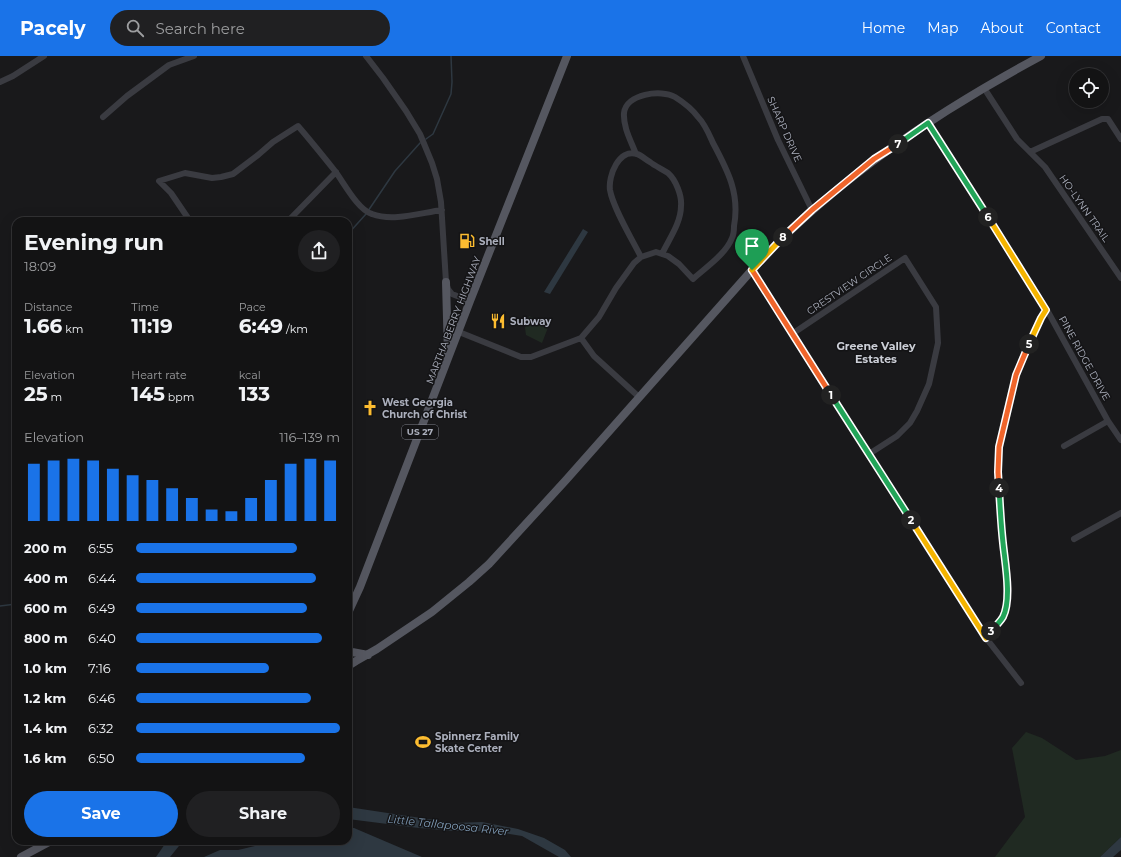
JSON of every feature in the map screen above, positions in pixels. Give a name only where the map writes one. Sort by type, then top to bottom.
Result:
[{"type":"main road","name":"MARTHA BERRY HIGHWAY","points":[[352,604],[567,56]]},
{"type":"main road","points":[[352,661],[368,655],[432,612],[489,564],[767,253],[812,210],[874,159],[984,88],[1041,56]]},
{"type":"main road","points":[[446,282],[448,359]]},
{"type":"main road","points":[[352,652],[368,655]]},
{"type":"main road","points":[[21,857],[43,845]]},
{"type":"street","points":[[0,82],[44,56]]},
{"type":"street","points":[[103,117],[127,96],[169,66],[194,56]]},
{"type":"street","points":[[366,56],[401,103],[426,147],[437,180],[442,210],[446,282],[452,294],[470,301]]},
{"type":"street","name":"SHARP DRIVE","points":[[743,56],[778,140],[812,210]]},
{"type":"street","name":"HO-LYNN TRAIL","points":[[984,88],[1017,139],[1045,167],[1121,278]]},
{"type":"street","points":[[458,332],[520,357],[531,357],[581,338],[599,317],[616,288],[634,263],[641,257],[656,252],[662,254],[668,256],[679,264],[693,279],[724,250],[732,238],[736,214],[736,200],[732,184],[716,148],[699,117],[674,96],[650,93],[628,103],[624,112],[625,124],[636,154],[668,174],[679,192],[681,205],[680,218],[662,254]]},
{"type":"street","points":[[1030,152],[1102,119],[1108,119],[1121,139]]},
{"type":"street","name":"PINE RIDGE DRIVE","points":[[928,123],[1046,310],[1108,421],[1121,440]]},
{"type":"street","points":[[187,217],[171,193],[159,181],[185,173],[212,178],[233,174],[273,142],[298,126],[336,172],[356,202],[371,214],[385,217],[442,210]]},
{"type":"street","points":[[636,154],[622,157],[616,164],[611,172],[610,191],[614,204],[641,257]]},
{"type":"street","points":[[292,217],[336,172]]},
{"type":"street","name":"CRESTVIEW CIRCLE","points":[[792,334],[905,258],[936,307],[938,342],[929,384],[910,423],[897,436],[869,454]]},
{"type":"street","points":[[752,270],[986,638],[1020,683]]},
{"type":"street","points":[[986,638],[1003,617],[1006,604],[1006,568],[998,472],[999,447],[1016,375],[1046,310]]},
{"type":"street","points":[[581,338],[594,356],[638,397]]},
{"type":"street","points":[[1064,446],[1108,421]]},
{"type":"street","points":[[1074,539],[1121,513]]},
{"type":"shaded area","points":[[529,316],[549,325],[542,343],[526,335],[525,328]]},
{"type":"shaded area","points":[[1026,732],[1042,738],[1076,760],[1105,756],[1121,750],[1121,837],[1100,857],[995,857],[1025,817],[1012,748]]},
{"type":"water","points":[[583,229],[588,232],[550,294],[544,292]]},
{"type":"water","name":"Little Tallapoosa River","points":[[352,808],[454,823],[482,822],[518,829],[544,838],[565,850],[571,857],[559,857],[522,836],[491,831],[454,831],[352,820]]},
{"type":"water","points":[[352,828],[354,828],[422,857],[204,857],[220,850],[238,850],[260,845],[352,845]]},
{"type":"water","points":[[1121,837],[1121,850],[1113,857],[1100,857]]},
{"type":"water","points":[[164,845],[180,845],[170,857],[156,857]]},
{"type":"waterway","points":[[426,139],[433,134],[451,94],[451,56]]},
{"type":"waterway","points":[[368,211],[395,171],[420,143]]},
{"type":"waterway","points":[[352,230],[366,214]]},
{"type":"waterway","points":[[0,606],[12,604]]},
{"type":"place","name":"Shell","points":[[467,241]]},
{"type":"place","name":"Subway","points":[[498,321]]},
{"type":"place","name":"West Georgia Church of Christ","points":[[370,408]]},
{"type":"place","name":"Spinnerz Family Skate Center","points":[[423,742]]},
{"type":"district","name":"Greene Valley Estates","points":[[876,352]]},
{"type":"route","points":[[928,123],[1046,310],[1016,375],[999,447],[998,472],[1006,568],[1006,604],[1003,617],[986,638],[792,334],[752,270],[767,253],[812,210],[874,159],[928,123]]}]
